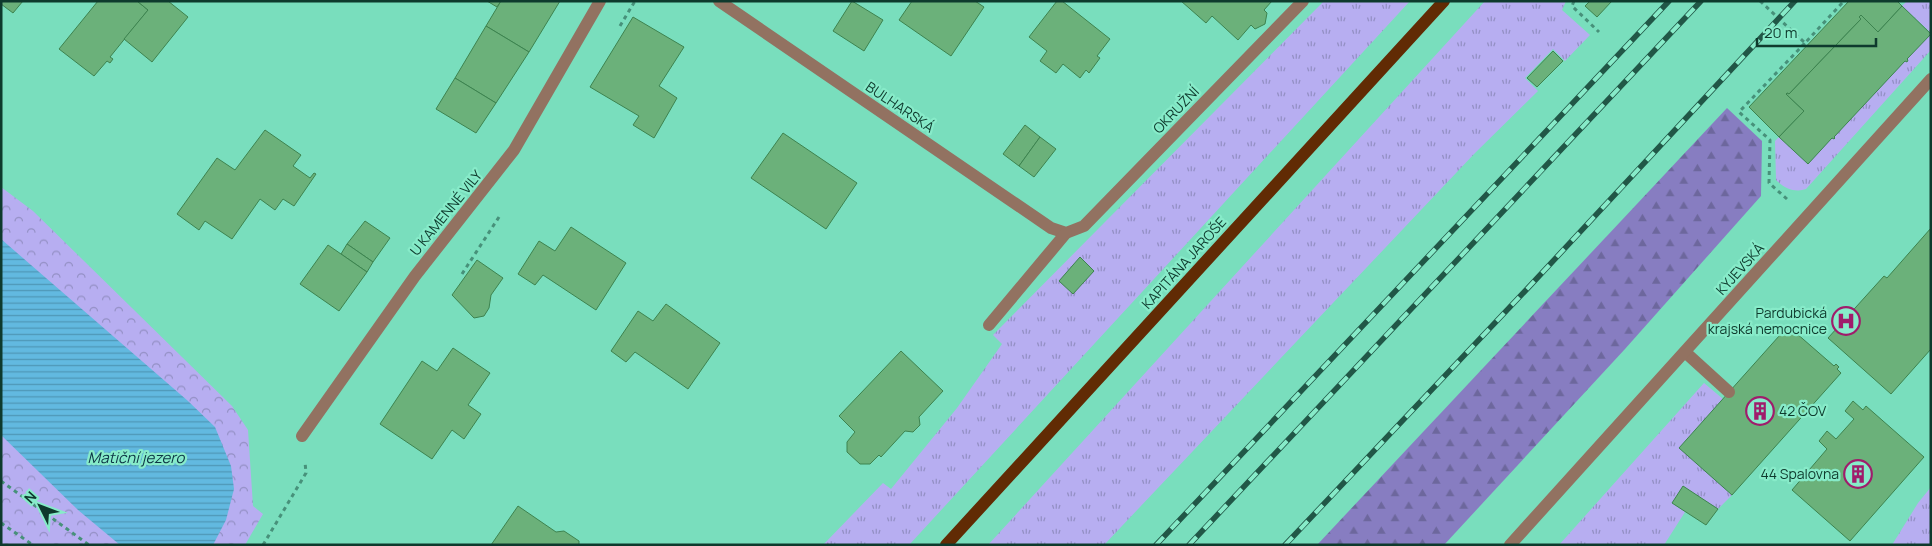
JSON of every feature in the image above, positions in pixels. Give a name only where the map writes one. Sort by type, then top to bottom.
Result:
[{"type":"main road","name":"KAPITÁNA JAROŠE","points":[[946,545],[1444,1]]},
{"type":"street","name":"U KAMENNÉ VILY","points":[[302,436],[415,276],[514,150],[600,1]]},
{"type":"street","name":"BULHARSKÁ","points":[[720,1],[1051,228],[1066,233]]},
{"type":"street","name":"OKRUŽNÍ","points":[[1066,233],[1084,226],[1303,1]]},
{"type":"street","name":"KYJEVSKÁ","points":[[1510,545],[1931,79]]},
{"type":"street","points":[[989,325],[1066,233]]},
{"type":"street","points":[[1685,352],[1729,392]]},
{"type":"path","points":[[1574,1],[1572,6],[1599,32]]},
{"type":"path","points":[[1760,1],[1805,42]]},
{"type":"path","points":[[1807,216],[1769,184],[1770,140],[1739,112],[1844,1]]},
{"type":"path","points":[[263,545],[306,473],[302,436]]},
{"type":"path","points":[[1,481],[90,545]]},
{"type":"path","points":[[1,522],[33,545]]},
{"type":"green space","points":[[1324,1],[1410,1],[909,545],[823,545],[883,483],[891,489],[957,408],[1002,344],[993,335]]},
{"type":"green space","points":[[1485,1],[1566,1],[1562,10],[1590,35],[1565,61],[1553,49],[1525,78],[1538,91],[1474,154],[1104,545],[988,545]]},
{"type":"green space","points":[[1907,1],[1931,1],[1931,33],[1902,6]]},
{"type":"green space","points":[[1931,33],[1931,50],[1806,189],[1790,189],[1776,180],[1775,141],[1779,137],[1808,164],[1832,138],[1834,139],[1905,61],[1907,62],[1907,59]]},
{"type":"green space","points":[[1727,108],[1762,141],[1761,196],[1625,349],[1444,545],[1317,545]]},
{"type":"green space","name":"Matiční jezero","points":[[1,187],[33,211],[232,406],[248,430],[253,506],[263,514],[245,545],[1,545]]},
{"type":"green space","points":[[1704,383],[1723,399],[1680,448],[1732,495],[1718,509],[1683,486],[1672,503],[1685,512],[1664,545],[1559,545]]},
{"type":"green space","points":[[1931,487],[1931,545],[1892,545],[1918,503]]},
{"type":"water","name":"Matiční jezero","points":[[1,239],[188,401],[215,427],[231,466],[234,489],[226,520],[213,545],[120,545],[78,510],[1,435]]},
{"type":"building","points":[[1,1],[23,1],[13,13],[1,4]]},
{"type":"building","points":[[98,1],[137,1],[148,10],[110,57],[113,59],[110,63],[107,61],[94,76],[59,49]]},
{"type":"building","points":[[137,1],[168,1],[188,17],[152,62],[124,39],[148,10]]},
{"type":"building","points":[[487,1],[501,1],[497,7]]},
{"type":"building","points":[[501,1],[560,1],[529,52],[486,26]]},
{"type":"building","points":[[852,1],[883,20],[864,51],[833,31]]},
{"type":"building","points":[[912,1],[975,1],[984,7],[951,56],[899,20]]},
{"type":"building","points":[[1057,1],[1062,1],[1110,39],[1097,56],[1100,58],[1089,73],[1086,70],[1080,78],[1063,64],[1056,73],[1040,61],[1047,51],[1029,37]]},
{"type":"building","points":[[1181,1],[1272,1],[1264,10],[1267,13],[1265,24],[1255,29],[1251,25],[1238,40],[1212,16],[1206,23]]},
{"type":"building","points":[[1590,1],[1612,1],[1597,17],[1585,6]]},
{"type":"building","points":[[1849,1],[1897,1],[1902,6],[1878,32],[1861,15],[1859,17],[1861,19],[1789,94],[1786,94],[1804,111],[1779,137],[1749,107]]},
{"type":"building","points":[[1902,6],[1931,34],[1907,59],[1907,62],[1905,61],[1835,138],[1832,138],[1808,164],[1779,137],[1804,111],[1786,94],[1789,94],[1861,19],[1859,17],[1861,15],[1878,32]]},
{"type":"building","points":[[633,17],[684,47],[659,86],[677,98],[654,138],[633,125],[639,116],[590,87]]},
{"type":"building","points":[[486,26],[529,52],[496,103],[455,78]]},
{"type":"building","points":[[1553,51],[1563,61],[1537,87],[1527,78]]},
{"type":"building","points":[[455,78],[496,103],[476,133],[436,109]]},
{"type":"building","points":[[1025,125],[1040,137],[1019,166],[1003,154]]},
{"type":"building","points":[[265,130],[301,155],[293,166],[310,178],[314,173],[316,174],[294,206],[283,199],[275,210],[260,199],[232,239],[205,221],[199,230],[177,214],[217,158],[235,170]]},
{"type":"building","points":[[783,133],[857,183],[826,229],[751,178]]},
{"type":"building","points":[[1040,137],[1056,149],[1034,177],[1019,166]]},
{"type":"building","points":[[365,221],[390,238],[373,262],[347,244]]},
{"type":"building","points":[[571,227],[626,263],[596,310],[543,275],[535,285],[518,274],[539,241],[555,251]]},
{"type":"building","points":[[1931,228],[1931,349],[1891,394],[1828,338],[1884,276],[1887,278]]},
{"type":"building","points":[[347,244],[373,262],[367,272],[341,254]]},
{"type":"building","points":[[328,245],[367,272],[339,311],[300,284]]},
{"type":"building","points":[[1080,257],[1094,271],[1073,294],[1059,281]]},
{"type":"building","points":[[477,260],[503,278],[491,295],[489,308],[484,316],[474,318],[452,295]]},
{"type":"building","points":[[666,304],[720,343],[688,389],[635,352],[626,362],[611,351],[638,311],[653,321]]},
{"type":"building","name":"42 ČOV","points":[[1788,326],[1834,366],[1836,364],[1839,367],[1837,369],[1841,373],[1732,495],[1679,448]]},
{"type":"building","points":[[453,348],[490,373],[468,405],[481,414],[464,439],[452,430],[432,459],[380,424],[422,361],[437,371]]},
{"type":"building","points":[[901,351],[943,391],[919,417],[920,425],[913,432],[905,431],[881,457],[879,455],[870,464],[860,464],[847,452],[847,442],[855,432],[839,416]]},
{"type":"building","name":"44 Spalovna","points":[[1853,401],[1863,410],[1866,406],[1924,457],[1850,541],[1792,490],[1827,449],[1819,441],[1827,431],[1836,439],[1854,419],[1845,411]]},
{"type":"building","points":[[1683,486],[1718,509],[1706,525],[1672,503]]},
{"type":"building","points":[[518,506],[556,532],[564,531],[579,541],[579,545],[491,545]]},
{"type":"railway","points":[[1156,545],[1669,1]]},
{"type":"railway","points":[[1189,545],[1701,1]]},
{"type":"railway","points":[[1285,545],[1795,1]]},
{"type":"place","name":"Pardubická krajská nemocnice","points":[[1846,321]]},
{"type":"place","name":"42 ČOV","points":[[1760,411]]},
{"type":"place","name":"44 Spalovna","points":[[1858,474]]}]
